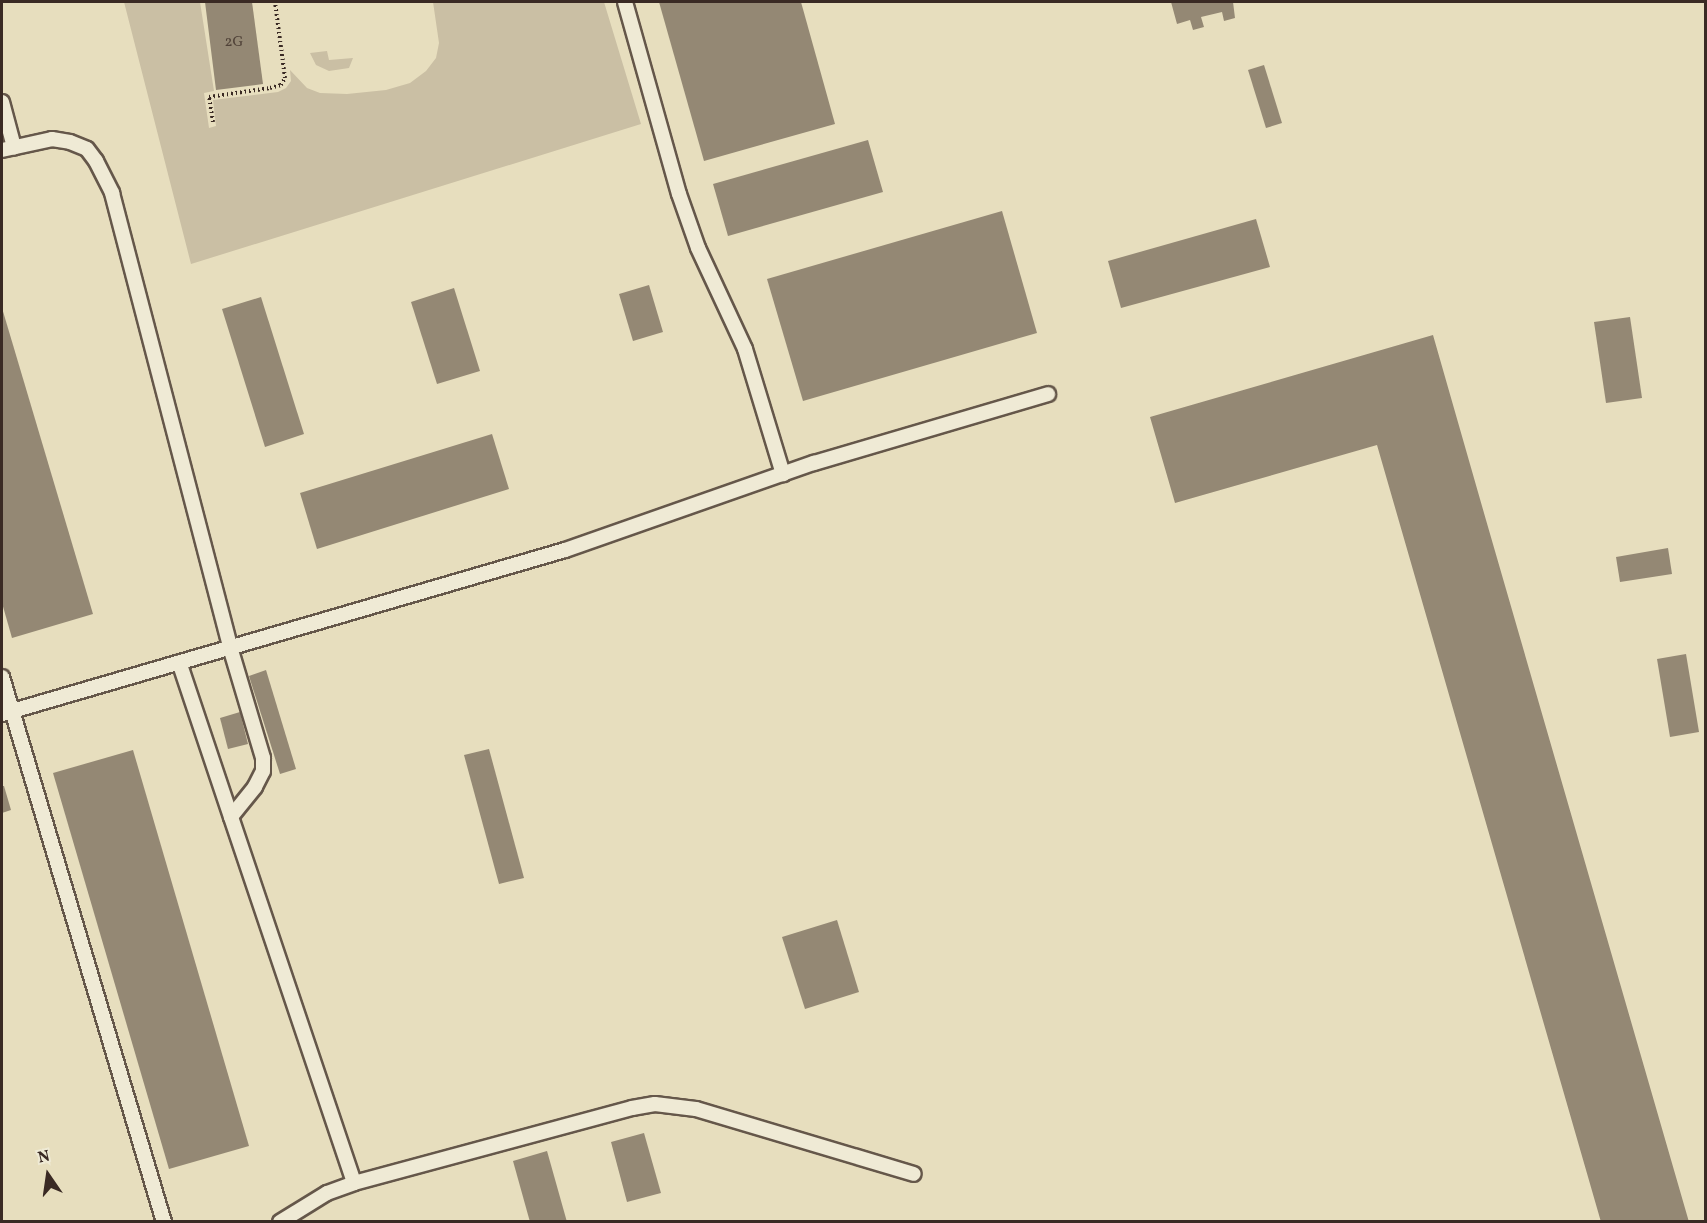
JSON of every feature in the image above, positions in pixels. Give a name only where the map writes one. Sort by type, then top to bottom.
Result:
[{"type":"lane","points":[[626,2],[682,203],[698,248],[745,349],[783,474]]},
{"type":"lane","points":[[2,102],[8,149],[52,139],[70,142],[87,149],[104,174],[230,647],[263,758],[262,771],[255,787],[231,817]]},
{"type":"lane","points":[[6,713],[575,547],[783,474],[1048,394]]},
{"type":"lane","points":[[179,662],[354,1183]]},
{"type":"lane","points":[[2,677],[6,713],[164,1221]]},
{"type":"lane","points":[[280,1221],[327,1193],[354,1183],[620,1111],[655,1104],[696,1109],[915,1174]]},
{"type":"path","points":[[213,122],[209,97],[270,88],[281,85],[285,78],[276,2]]},
{"type":"shaded area","points":[[124,2],[200,2],[214,91],[204,93],[209,128],[216,126],[213,100],[278,92],[286,88],[291,81],[290,70],[307,88],[320,93],[347,94],[386,90],[410,83],[426,71],[436,58],[439,43],[433,2],[604,2],[641,124],[191,264]]},
{"type":"shaded area","points":[[327,51],[329,60],[353,58],[349,68],[329,71],[316,65],[310,53]]},
{"type":"building","points":[[205,2],[252,2],[263,84],[216,90]]},
{"type":"building","points":[[659,2],[801,2],[835,124],[704,161]]},
{"type":"building","points":[[1171,2],[1233,2],[1235,18],[1224,21],[1222,12],[1201,17],[1204,27],[1193,30],[1190,20],[1177,24]]},
{"type":"building","points":[[1264,65],[1282,123],[1266,128],[1248,70]]},
{"type":"building","points":[[868,140],[883,192],[728,236],[713,184]]},
{"type":"building","points":[[1002,211],[1037,333],[803,401],[767,279]]},
{"type":"building","points":[[1256,219],[1270,267],[1121,308],[1108,261]]},
{"type":"building","points":[[649,285],[663,332],[633,341],[619,294]]},
{"type":"building","points":[[454,288],[480,371],[437,384],[411,302]]},
{"type":"building","points":[[261,297],[304,434],[265,447],[222,309]]},
{"type":"building","points":[[2,308],[93,614],[12,638],[2,603]]},
{"type":"building","points":[[1630,317],[1642,398],[1606,403],[1594,322]]},
{"type":"building","points":[[1433,335],[1689,1222],[1601,1222],[1377,445],[1175,503],[1150,417]]},
{"type":"building","points":[[492,434],[509,489],[317,549],[300,493]]},
{"type":"building","points":[[1668,548],[1672,574],[1620,582],[1616,557]]},
{"type":"building","points":[[1686,654],[1699,732],[1670,737],[1657,659]]},
{"type":"building","points":[[266,670],[296,769],[280,774],[249,676]]},
{"type":"building","points":[[240,712],[248,744],[228,749],[220,718]]},
{"type":"building","points":[[489,749],[524,878],[499,884],[464,755]]},
{"type":"building","points":[[133,750],[249,1146],[169,1169],[53,773]]},
{"type":"building","points":[[2,786],[4,786],[11,810],[2,813]]},
{"type":"building","points":[[837,920],[859,992],[805,1009],[782,937]]},
{"type":"building","points":[[644,1133],[661,1193],[627,1202],[611,1142]]},
{"type":"building","points":[[547,1151],[567,1222],[530,1222],[513,1161]]}]
